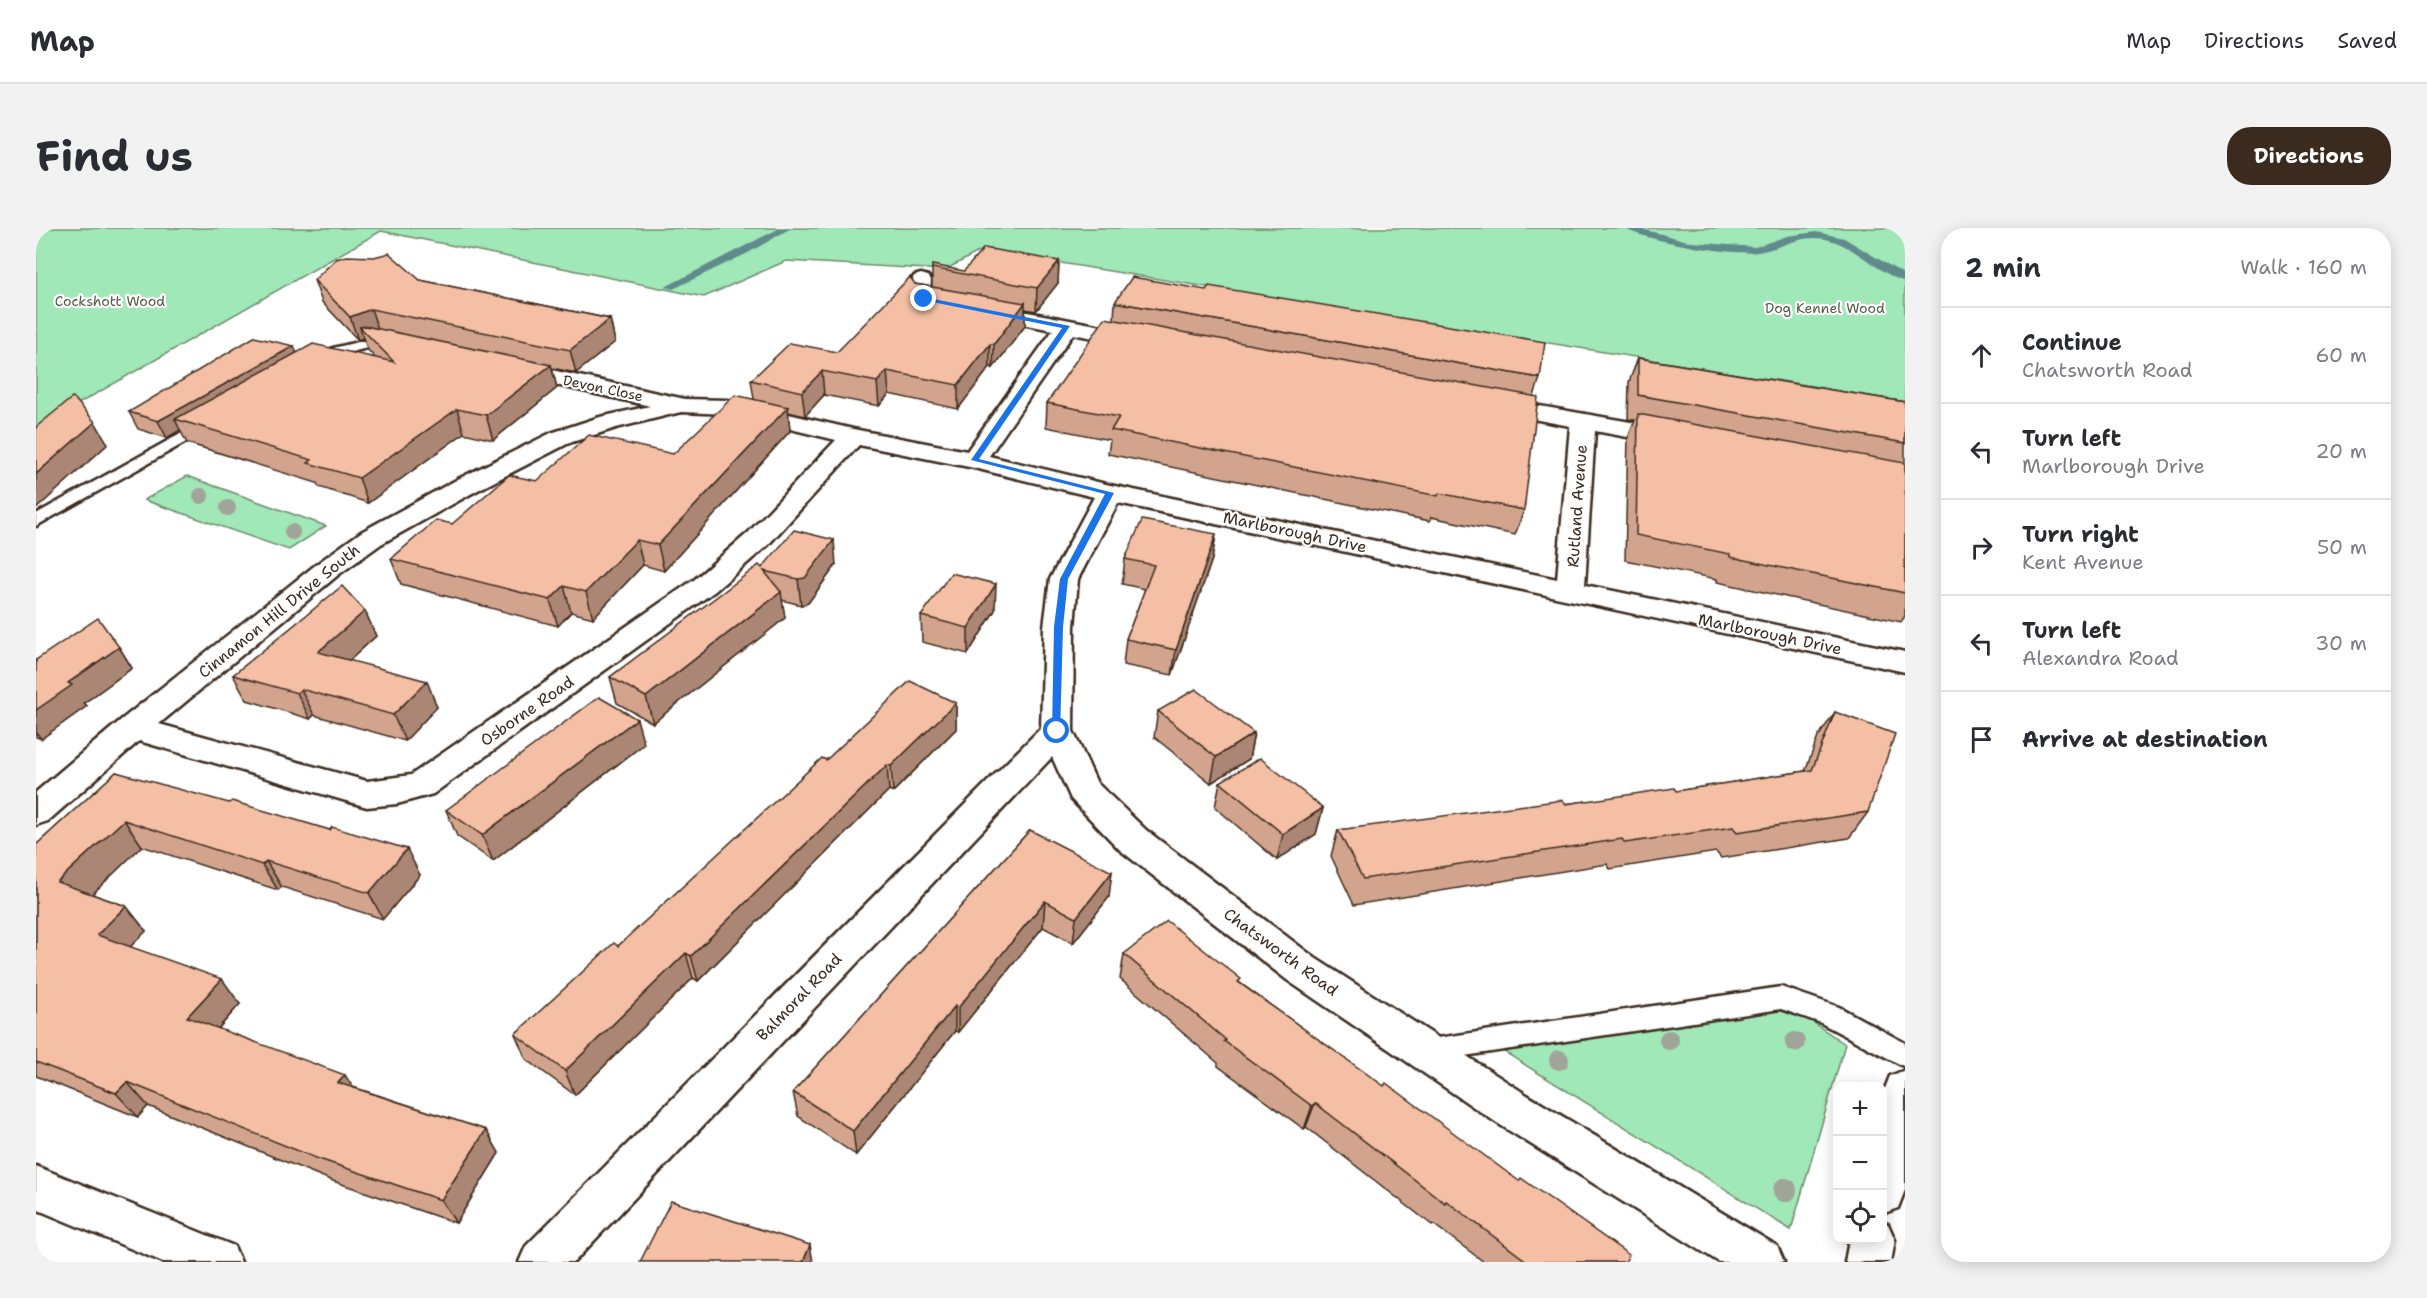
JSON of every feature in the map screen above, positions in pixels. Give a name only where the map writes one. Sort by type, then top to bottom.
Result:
[{"type":"street","points":[[921,280],[919,291],[924,299],[1160,344]]},
{"type":"street","points":[[974,460],[1066,326]]},
{"type":"street","points":[[379,341],[402,345]]},
{"type":"street","name":"Devon Close","points":[[494,365],[685,406]]},
{"type":"street","points":[[1478,402],[1698,442]]},
{"type":"street","name":"Marlborough Drive","points":[[685,406],[728,407],[853,436],[974,460],[1110,493],[1905,662]]},
{"type":"street","name":"Cinnamon Hill Drive South","points":[[36,812],[328,569],[371,538],[467,485],[560,438],[609,422],[685,406]]},
{"type":"street","name":"Rutland Avenue","points":[[1570,591],[1583,421]]},
{"type":"street","name":"Osborne Road","points":[[133,729],[367,794],[421,785],[705,585],[758,539],[853,436]]},
{"type":"street","name":"Chatsworth Road","points":[[1110,493],[1064,579],[1059,627],[1057,731],[1083,790],[1133,840],[1301,969],[1512,1109],[1761,1262]]},
{"type":"street","name":"Balmoral Road","points":[[542,1262],[1057,731]]},
{"type":"street","points":[[1883,1190],[1905,1089]]},
{"type":"street","points":[[36,1187],[218,1262]]},
{"type":"street","points":[[1868,1262],[1871,1244]]},
{"type":"lane","points":[[300,371],[338,351],[379,341]]},
{"type":"lane","points":[[36,521],[219,417]]},
{"type":"lane","points":[[1424,1051],[1781,998],[1822,1010],[1905,1056]]},
{"type":"green space","name":"Dog Kennel Wood","points":[[36,228],[1905,228],[1905,410],[1818,387],[982,250],[945,270],[786,261],[704,297],[381,231],[36,428]]},
{"type":"green space","points":[[187,476],[326,526],[289,550],[144,500]]},
{"type":"green space","points":[[1792,1008],[1845,1044],[1791,1230],[1498,1048]]},
{"type":"building","points":[[984,248],[1059,261],[1037,288],[932,268],[932,265],[964,271]]},
{"type":"building","points":[[389,253],[420,280],[610,319],[570,350],[371,309],[350,317],[314,280],[336,259],[346,256],[374,257]]},
{"type":"building","points":[[910,277],[915,284],[1025,303],[994,344],[990,344],[958,385],[887,371],[877,382],[822,371],[802,392],[751,380],[790,343],[837,352]]},
{"type":"building","points":[[1132,277],[1206,290],[1209,286],[1545,342],[1540,378],[1115,302]]},
{"type":"building","points":[[1105,318],[1538,397],[1524,510],[1439,493],[1438,496],[1111,430],[1119,417],[1047,403]]},
{"type":"building","points":[[365,326],[551,365],[486,415],[457,409],[359,478],[308,463],[312,460],[175,419],[313,344],[394,362],[360,327]]},
{"type":"building","points":[[254,337],[294,346],[158,421],[129,412]]},
{"type":"building","points":[[1638,358],[1905,402],[1905,443],[1638,395]]},
{"type":"building","points":[[735,395],[788,407],[658,545],[637,540],[586,592],[564,586],[550,600],[391,559],[436,520],[452,524],[509,475],[537,481],[589,435],[673,454]]},
{"type":"building","points":[[73,397],[95,422],[36,474],[36,427]]},
{"type":"building","points":[[1638,414],[1905,463],[1905,593],[1636,535]]},
{"type":"building","points":[[1142,520],[1216,534],[1176,650],[1126,639],[1154,565],[1125,559]]},
{"type":"building","points":[[794,530],[834,540],[805,578],[798,579],[764,571],[781,592],[646,697],[610,677],[759,565],[762,568]]},
{"type":"building","points":[[951,573],[996,584],[968,628],[921,616]]},
{"type":"building","points":[[342,586],[365,611],[318,652],[427,681],[393,715],[301,689],[297,693],[233,675]]},
{"type":"building","points":[[98,618],[119,647],[68,683],[72,685],[36,710],[36,660]]},
{"type":"building","points":[[910,681],[956,703],[891,766],[887,765],[691,956],[686,953],[565,1071],[515,1034],[614,943],[618,946],[822,758],[826,760]]},
{"type":"building","points":[[1196,689],[1254,733],[1216,757],[1158,711]]},
{"type":"building","points":[[599,697],[637,719],[482,835],[446,810]]},
{"type":"building","points":[[1835,712],[1895,734],[1868,812],[1737,832],[1733,827],[1625,843],[1622,839],[1363,879],[1338,830],[1563,800],[1566,804],[1674,788],[1676,791],[1812,770]]},
{"type":"building","points":[[1260,758],[1323,808],[1283,834],[1220,782]]},
{"type":"building","points":[[116,772],[229,803],[232,801],[330,830],[332,827],[407,849],[369,893],[266,861],[262,865],[124,820],[57,882],[126,906],[97,935],[222,979],[187,1017],[345,1075],[338,1083],[486,1130],[441,1200],[316,1158],[127,1082],[116,1093],[36,1062],[36,845]]},
{"type":"building","points":[[1030,830],[1112,872],[1076,918],[1045,901],[958,1008],[955,1006],[853,1131],[793,1092]]},
{"type":"building","points":[[1167,921],[1241,979],[1238,982],[1384,1086],[1386,1083],[1519,1181],[1521,1178],[1629,1255],[1625,1262],[1528,1262],[1446,1201],[1445,1203],[1315,1103],[1312,1106],[1224,1041],[1226,1040],[1124,954]]},
{"type":"building","points":[[671,1201],[810,1245],[803,1262],[640,1262]]},
{"type":"waterway","points":[[670,287],[787,228]]},
{"type":"waterway","points":[[1628,228],[1692,245],[1756,250],[1787,239],[1816,235],[1841,240],[1905,279]]},
{"type":"route","points":[[924,299],[1066,326],[974,460],[1110,493],[1064,579],[1059,627],[1057,731]]},
{"type":"park label","name":"Cockshott Wood","points":[[110,301]]}]
